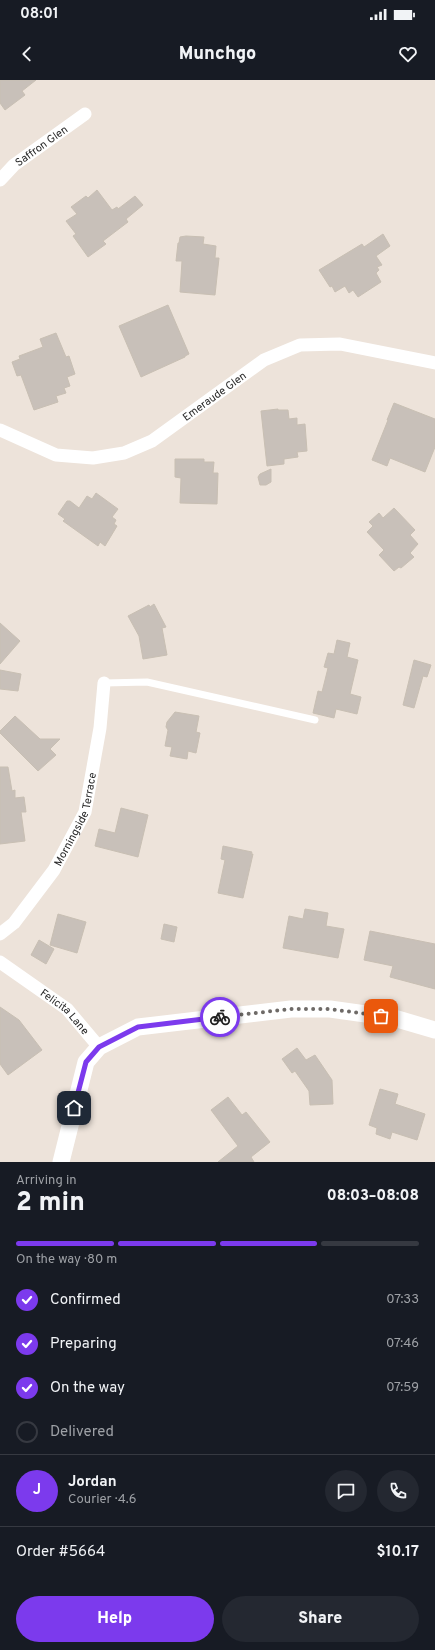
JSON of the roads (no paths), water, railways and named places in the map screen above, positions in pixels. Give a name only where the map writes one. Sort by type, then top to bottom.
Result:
[{"type":"street","name":"Saffron Glen","points":[[0,180],[14,165],[85,114]]},
{"type":"street","name":"Emeraude Glen","points":[[0,430],[56,455],[94,458],[124,453],[152,441],[264,360],[300,345],[340,344],[435,363]]},
{"type":"street","name":"Morningside Terrace","points":[[0,934],[14,923],[54,870],[85,812],[100,728],[104,683]]},
{"type":"street","name":"Felicita Lane","points":[[0,962],[67,1009],[99,1047]]},
{"type":"street","points":[[61,1162],[86,1062],[99,1047],[138,1027],[291,1009],[330,1009],[394,1018],[435,1030]]},
{"type":"lane","points":[[104,683],[147,682],[315,720]]}]
